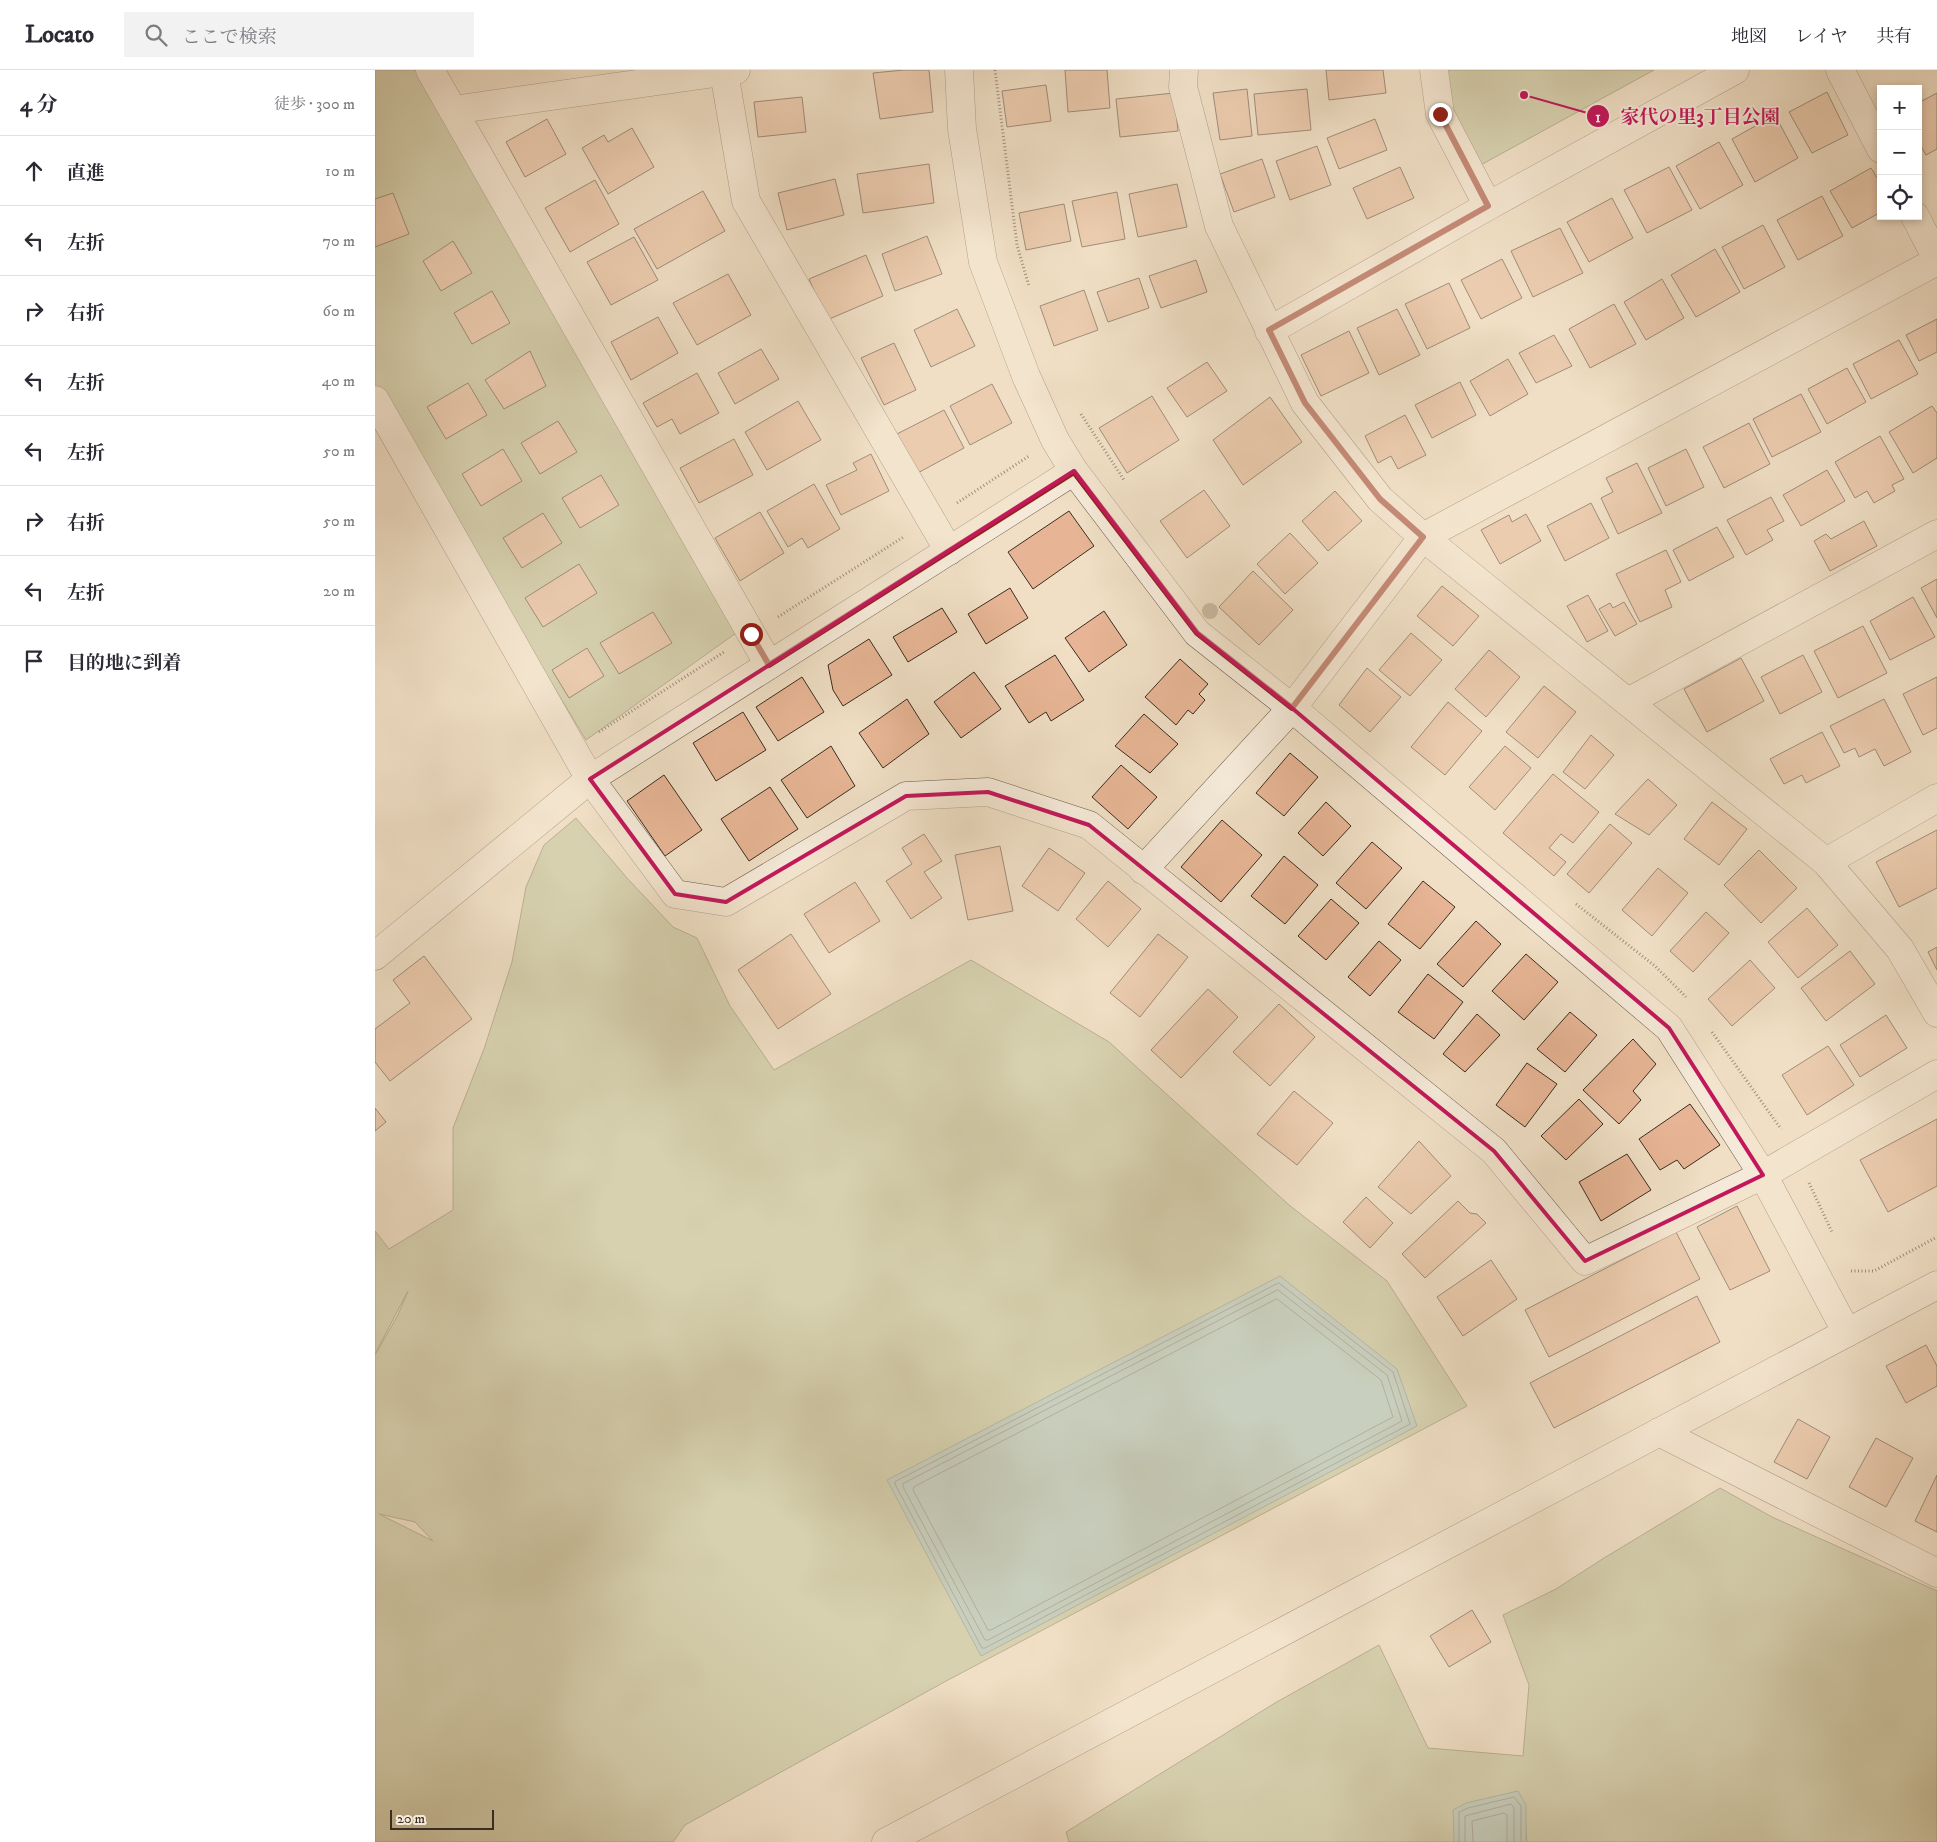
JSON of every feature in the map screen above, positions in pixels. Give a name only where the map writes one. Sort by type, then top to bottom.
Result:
[{"type":"street","points":[[430,70],[769,665]]},
{"type":"street","points":[[959,70],[962,129],[983,262],[1026,376],[1055,440],[1074,472],[1197,633],[1292,708],[1669,1028],[1763,1175],[1847,1333]]},
{"type":"street","points":[[1184,70],[1183,86],[1219,226],[1305,403],[1380,499],[1423,537],[1826,862],[1900,949],[1937,1013]]},
{"type":"street","points":[[1434,70],[1440,114],[1488,206]]},
{"type":"street","points":[[1269,330],[1488,206],[1735,70]]},
{"type":"street","points":[[1840,70],[1877,141]]},
{"type":"street","points":[[453,110],[730,71],[746,201],[949,551]]},
{"type":"street","points":[[1143,870],[1292,708],[1423,537],[1937,260],[1917,220]]},
{"type":"street","points":[[375,400],[590,779],[675,894],[726,902],[906,796],[988,792],[1089,825],[1494,1151],[1585,1261],[1763,1175],[1937,1074]]},
{"type":"street","points":[[375,956],[590,779],[1074,472]]},
{"type":"street","points":[[1628,702],[1937,534]]},
{"type":"street","points":[[1826,862],[1937,798]]},
{"type":"street","points":[[886,1842],[1937,1285]]},
{"type":"street","points":[[1659,1432],[1937,1573]]},
{"type":"path","points":[[995,70],[1017,246],[1030,291]]},
{"type":"path","points":[[1077,408],[1125,481]]},
{"type":"highlighted area","points":[[1074,471],[1197,633],[1292,708],[1669,1028],[1763,1175],[1585,1261],[1494,1151],[1089,825],[988,792],[906,796],[726,902],[675,894],[590,779]]},
{"type":"green space","points":[[375,70],[429,70],[746,626],[586,740],[375,391]]},
{"type":"green space","points":[[1437,70],[1654,70],[1477,167],[1442,119]]},
{"type":"green space","points":[[576,818],[627,878],[673,927],[697,938],[730,1006],[774,1070],[971,960],[1109,1042],[1289,1205],[1387,1281],[1467,1406],[948,1680],[685,1825],[673,1842],[375,1842],[375,1355],[398,1315],[408,1291],[375,1354],[375,1231],[389,1249],[453,1210],[453,1128],[484,1049],[512,962],[526,887],[544,845]],"holes":[[[379,1514],[415,1522],[433,1541]]]},
{"type":"green space","points":[[1720,1488],[1772,1517],[1937,1591],[1937,1842],[1527,1842],[1525,1817],[1502,1842],[1069,1842],[1066,1832],[1275,1703],[1379,1645],[1428,1748],[1523,1756],[1529,1685],[1503,1615],[1556,1589]]},
{"type":"water","points":[[1280,1276],[1397,1369],[1417,1426],[981,1656],[887,1480]]},
{"type":"water","points":[[1518,1791],[1526,1805],[1526,1842],[1454,1842],[1453,1810],[1466,1803]]},
{"type":"building","points":[[929,70],[933,112],[880,119],[873,73]]},
{"type":"building","points":[[1065,70],[1107,70],[1110,108],[1068,112]]},
{"type":"building","points":[[1326,70],[1383,70],[1386,93],[1329,100]]},
{"type":"building","points":[[1046,85],[1051,121],[1007,127],[1002,91]]},
{"type":"building","points":[[1247,89],[1252,136],[1220,140],[1213,93]]},
{"type":"building","points":[[1307,89],[1311,130],[1258,135],[1254,94]]},
{"type":"building","points":[[1827,92],[1848,135],[1812,153],[1789,112]]},
{"type":"building","points":[[1174,93],[1178,131],[1120,137],[1116,99]]},
{"type":"building","points":[[1937,93],[1937,149],[1926,155],[1922,148],[1922,101]]},
{"type":"building","points":[[802,97],[806,132],[758,137],[754,102]]},
{"type":"building","points":[[1775,115],[1798,158],[1755,182],[1732,139]]},
{"type":"building","points":[[547,119],[566,154],[525,177],[506,142]]},
{"type":"building","points":[[1375,119],[1387,150],[1339,169],[1327,138]]},
{"type":"building","points":[[632,128],[654,167],[608,194],[582,148],[604,135],[608,142]]},
{"type":"building","points":[[1719,142],[1743,185],[1700,209],[1676,166]]},
{"type":"building","points":[[1317,146],[1331,185],[1290,200],[1276,161]]},
{"type":"building","points":[[1262,159],[1275,197],[1234,212],[1220,174]]},
{"type":"building","points":[[929,164],[934,203],[863,213],[857,174]]},
{"type":"building","points":[[1400,167],[1414,198],[1367,219],[1353,188]]},
{"type":"building","points":[[1669,167],[1692,210],[1647,233],[1624,190]]},
{"type":"building","points":[[1871,168],[1877,178],[1877,214],[1852,228],[1830,191]]},
{"type":"building","points":[[835,179],[844,215],[787,230],[778,193]]},
{"type":"building","points":[[595,180],[619,224],[570,252],[545,208]]},
{"type":"building","points":[[1177,184],[1187,227],[1138,237],[1129,194]]},
{"type":"building","points":[[703,191],[725,231],[657,269],[634,229]]},
{"type":"building","points":[[1117,192],[1125,239],[1082,247],[1072,201]]},
{"type":"building","points":[[393,193],[409,234],[375,247],[375,199]]},
{"type":"building","points":[[1822,196],[1843,236],[1798,260],[1777,220]]},
{"type":"building","points":[[1612,198],[1633,238],[1589,262],[1567,222]]},
{"type":"building","points":[[1064,204],[1071,241],[1026,250],[1019,213]]},
{"type":"building","points":[[1763,225],[1785,267],[1744,289],[1722,247]]},
{"type":"building","points":[[1560,228],[1583,273],[1533,297],[1511,251]]},
{"type":"building","points":[[927,236],[942,274],[895,291],[882,254]]},
{"type":"building","points":[[634,237],[658,280],[611,305],[587,262]]},
{"type":"building","points":[[453,241],[472,273],[441,291],[423,261]]},
{"type":"building","points":[[1715,249],[1740,292],[1696,317],[1671,275]]},
{"type":"building","points":[[866,255],[883,296],[827,320],[809,279]]},
{"type":"building","points":[[1502,259],[1522,298],[1481,319],[1461,280]]},
{"type":"building","points":[[1196,260],[1207,292],[1161,308],[1149,276]]},
{"type":"building","points":[[728,274],[751,315],[697,345],[673,303]]},
{"type":"building","points":[[1139,278],[1149,308],[1108,322],[1097,292]]},
{"type":"building","points":[[1662,279],[1684,318],[1646,340],[1624,302]]},
{"type":"building","points":[[1449,283],[1470,328],[1427,349],[1405,304]]},
{"type":"building","points":[[1084,290],[1098,330],[1054,346],[1040,306]]},
{"type":"building","points":[[492,291],[510,323],[472,344],[454,313]]},
{"type":"building","points":[[1614,304],[1636,344],[1590,368],[1569,329]]},
{"type":"building","points":[[957,309],[975,346],[931,367],[914,330]]},
{"type":"building","points":[[1397,309],[1420,355],[1379,375],[1357,328]]},
{"type":"building","points":[[658,317],[678,353],[631,380],[611,342]]},
{"type":"building","points":[[1937,319],[1937,352],[1919,361],[1906,335]]},
{"type":"building","points":[[1349,331],[1369,373],[1321,396],[1301,355]]},
{"type":"building","points":[[1554,335],[1572,366],[1536,383],[1519,353]]},
{"type":"building","points":[[1899,340],[1918,374],[1871,399],[1853,364]]},
{"type":"building","points":[[894,343],[916,390],[884,405],[861,358]]},
{"type":"building","points":[[761,349],[779,379],[735,404],[718,373]]},
{"type":"building","points":[[530,351],[546,386],[504,409],[485,380]]},
{"type":"building","points":[[1508,359],[1528,394],[1490,416],[1470,381]]},
{"type":"building","points":[[1207,362],[1227,391],[1187,417],[1167,388]]},
{"type":"building","points":[[1847,368],[1866,402],[1827,424],[1808,389]]},
{"type":"building","points":[[697,373],[719,413],[680,434],[672,419],[657,427],[643,403]]},
{"type":"building","points":[[1460,382],[1476,415],[1432,438],[1415,405]]},
{"type":"building","points":[[468,383],[487,415],[446,439],[427,407]]},
{"type":"building","points":[[992,384],[1012,423],[970,445],[950,406]]},
{"type":"building","points":[[1801,394],[1821,432],[1772,457],[1753,419]]},
{"type":"building","points":[[1152,396],[1179,440],[1127,473],[1099,428]]},
{"type":"building","points":[[1270,397],[1302,442],[1243,485],[1213,440]]},
{"type":"building","points":[[798,401],[821,440],[767,470],[745,432]]},
{"type":"building","points":[[1932,406],[1937,413],[1937,458],[1913,473],[1889,432]]},
{"type":"building","points":[[944,410],[964,448],[914,475],[893,436]]},
{"type":"building","points":[[1405,415],[1426,455],[1398,469],[1391,456],[1378,463],[1365,436]]},
{"type":"building","points":[[558,421],[577,452],[540,474],[521,443]]},
{"type":"building","points":[[1749,423],[1770,464],[1724,488],[1703,447]]},
{"type":"building","points":[[1880,436],[1904,479],[1892,485],[1895,491],[1874,503],[1867,491],[1855,498],[1835,462]]},
{"type":"building","points":[[734,439],[753,475],[699,503],[680,468]]},
{"type":"building","points":[[503,449],[522,481],[481,506],[462,474]]},
{"type":"building","points":[[1686,449],[1704,487],[1666,506],[1648,468]]},
{"type":"building","points":[[871,454],[889,491],[841,515],[826,485],[857,470],[853,463]]},
{"type":"building","points":[[1637,463],[1662,513],[1618,534],[1601,498],[1613,492],[1606,478]]},
{"type":"building","points":[[1827,470],[1845,501],[1801,526],[1783,495]]},
{"type":"building","points":[[601,475],[619,505],[580,528],[562,498]]},
{"type":"building","points":[[814,484],[840,529],[808,548],[802,538],[788,547],[767,511]]},
{"type":"building","points":[[1204,490],[1230,526],[1187,558],[1160,521]]},
{"type":"building","points":[[1335,491],[1362,521],[1328,551],[1302,521]]},
{"type":"building","points":[[1771,497],[1784,521],[1767,530],[1773,540],[1746,555],[1727,520]]},
{"type":"building","points":[[1591,503],[1609,538],[1565,561],[1547,526]]},
{"type":"building","points":[[1069,511],[1094,546],[1033,589],[1008,552]]},
{"type":"building","points":[[760,512],[784,553],[740,581],[715,538]]},
{"type":"building","points":[[543,513],[562,543],[522,568],[503,538]]},
{"type":"building","points":[[1526,514],[1541,541],[1500,564],[1481,530],[1509,515],[1512,522]]},
{"type":"building","points":[[1864,521],[1877,546],[1830,571],[1814,541],[1826,534],[1831,539]]},
{"type":"building","points":[[1717,527],[1734,557],[1689,581],[1673,550]]},
{"type":"building","points":[[1290,533],[1318,563],[1285,594],[1257,564]]},
{"type":"building","points":[[1666,550],[1681,582],[1665,590],[1672,607],[1640,622],[1616,574]]},
{"type":"building","points":[[579,564],[597,593],[543,627],[525,598]]},
{"type":"building","points":[[1253,571],[1293,610],[1259,645],[1219,607]]},
{"type":"building","points":[[1937,579],[1937,618],[1921,588]]},
{"type":"building","points":[[1442,586],[1479,616],[1453,646],[1417,616]]},
{"type":"building","points":[[1010,588],[1028,618],[986,644],[968,614]]},
{"type":"building","points":[[1588,595],[1608,631],[1587,642],[1567,606]]},
{"type":"building","points":[[1913,597],[1935,637],[1890,660],[1870,621]]},
{"type":"building","points":[[1624,602],[1637,624],[1615,636],[1599,609],[1610,603],[1613,608]]},
{"type":"building","points":[[942,608],[957,632],[908,662],[893,637]]},
{"type":"building","points":[[1104,611],[1127,645],[1089,672],[1065,638]]},
{"type":"building","points":[[653,612],[672,643],[619,674],[600,643]]},
{"type":"building","points":[[1863,626],[1887,673],[1838,698],[1814,651]]},
{"type":"building","points":[[1411,633],[1442,660],[1410,696],[1379,670]]},
{"type":"building","points":[[869,639],[892,675],[843,706],[833,690],[828,665]]},
{"type":"building","points":[[587,648],[604,676],[569,698],[552,670]]},
{"type":"building","points":[[1489,650],[1520,677],[1486,717],[1455,689]]},
{"type":"building","points":[[1055,655],[1084,700],[1051,721],[1046,712],[1029,723],[1005,686]]},
{"type":"building","points":[[1803,655],[1822,692],[1780,714],[1761,677]]},
{"type":"building","points":[[1741,658],[1764,701],[1707,732],[1684,689]]},
{"type":"building","points":[[1180,659],[1208,684],[1199,694],[1205,700],[1193,714],[1188,710],[1176,725],[1145,697]]},
{"type":"building","points":[[1367,668],[1401,697],[1370,732],[1339,705]]},
{"type":"building","points":[[974,672],[1001,709],[961,738],[934,702]]},
{"type":"building","points":[[802,677],[824,712],[778,741],[756,707]]},
{"type":"building","points":[[1937,677],[1937,728],[1923,735],[1903,694]]},
{"type":"building","points":[[1544,686],[1576,712],[1538,758],[1506,732]]},
{"type":"building","points":[[907,699],[929,734],[883,768],[859,733]]},
{"type":"building","points":[[1884,699],[1911,752],[1884,766],[1875,749],[1859,757],[1855,748],[1844,753],[1830,726]]},
{"type":"building","points":[[1448,702],[1482,731],[1445,775],[1411,747]]},
{"type":"building","points":[[743,712],[766,750],[716,781],[693,743]]},
{"type":"building","points":[[1144,714],[1178,744],[1150,773],[1115,746]]},
{"type":"building","points":[[1822,732],[1840,766],[1806,783],[1802,775],[1784,784],[1770,759]]},
{"type":"building","points":[[1591,735],[1614,755],[1585,789],[1563,772]]},
{"type":"building","points":[[831,746],[855,786],[807,818],[781,780]]},
{"type":"building","points":[[1505,746],[1531,768],[1495,810],[1469,787]]},
{"type":"building","points":[[1290,753],[1318,777],[1284,816],[1256,793]]},
{"type":"building","points":[[1121,765],[1157,797],[1128,829],[1092,797]]},
{"type":"building","points":[[1553,774],[1599,812],[1573,843],[1561,834],[1549,848],[1566,862],[1554,876],[1503,833]]},
{"type":"building","points":[[664,775],[702,830],[665,856],[627,801]]},
{"type":"building","points":[[1648,779],[1677,805],[1649,835],[1615,814]]},
{"type":"building","points":[[770,787],[798,829],[749,861],[721,819]]},
{"type":"building","points":[[1326,802],[1351,826],[1323,856],[1298,833]]},
{"type":"building","points":[[1712,802],[1747,829],[1719,865],[1684,839]]},
{"type":"building","points":[[1222,820],[1262,855],[1221,902],[1181,867]]},
{"type":"building","points":[[1610,824],[1632,843],[1589,893],[1567,874]]},
{"type":"building","points":[[1937,830],[1937,888],[1899,907],[1876,862]]},
{"type":"building","points":[[924,834],[942,861],[924,872],[942,898],[911,919],[886,881],[912,864],[902,848]]},
{"type":"building","points":[[1372,842],[1402,868],[1366,909],[1336,883]]},
{"type":"building","points":[[1000,846],[1013,911],[968,920],[955,855]]},
{"type":"building","points":[[1049,848],[1085,873],[1058,911],[1022,886]]},
{"type":"building","points":[[1759,850],[1797,888],[1761,923],[1724,885]]},
{"type":"building","points":[[1284,856],[1318,885],[1285,924],[1251,896]]},
{"type":"building","points":[[1658,868],[1688,893],[1652,936],[1622,910]]},
{"type":"building","points":[[1108,881],[1141,909],[1108,947],[1076,919]]},
{"type":"building","points":[[1423,881],[1455,907],[1420,949],[1388,924]]},
{"type":"building","points":[[855,882],[880,921],[829,953],[804,914]]},
{"type":"building","points":[[1331,899],[1359,923],[1326,960],[1298,936]]},
{"type":"building","points":[[1807,908],[1838,945],[1798,978],[1768,942]]},
{"type":"building","points":[[1706,912],[1729,933],[1693,972],[1670,951]]},
{"type":"building","points":[[1476,921],[1501,944],[1463,987],[1437,964]]},
{"type":"building","points":[[791,934],[831,994],[778,1029],[738,970]]},
{"type":"building","points":[[1158,934],[1188,957],[1140,1017],[1110,993]]},
{"type":"building","points":[[1379,941],[1401,960],[1370,996],[1348,977]]},
{"type":"building","points":[[1937,947],[1937,970],[1928,952]]},
{"type":"building","points":[[1850,951],[1875,984],[1826,1021],[1801,988]]},
{"type":"building","points":[[1526,954],[1558,982],[1524,1020],[1492,991]]},
{"type":"building","points":[[424,956],[472,1019],[390,1081],[375,1062],[375,1029],[410,1003],[393,980]]},
{"type":"building","points":[[1750,960],[1775,988],[1732,1026],[1708,999]]},
{"type":"building","points":[[1428,974],[1463,1002],[1434,1039],[1398,1012]]},
{"type":"building","points":[[1208,989],[1238,1017],[1181,1078],[1151,1050]]},
{"type":"building","points":[[1279,1004],[1315,1037],[1270,1086],[1233,1052]]},
{"type":"building","points":[[1570,1012],[1597,1035],[1565,1072],[1537,1049]]},
{"type":"building","points":[[1477,1014],[1500,1035],[1465,1072],[1443,1054]]},
{"type":"building","points":[[1886,1015],[1907,1048],[1860,1077],[1840,1045]]},
{"type":"building","points":[[1633,1039],[1656,1064],[1633,1091],[1641,1100],[1619,1124],[1583,1090]]},
{"type":"building","points":[[1828,1046],[1854,1085],[1807,1115],[1782,1075]]},
{"type":"building","points":[[1527,1063],[1557,1084],[1525,1127],[1496,1105]]},
{"type":"building","points":[[1294,1091],[1333,1123],[1297,1165],[1257,1134]]},
{"type":"building","points":[[1579,1099],[1603,1124],[1566,1160],[1541,1136]]},
{"type":"building","points":[[1690,1104],[1720,1145],[1684,1169],[1677,1160],[1660,1170],[1639,1139]]},
{"type":"building","points":[[375,1108],[386,1122],[375,1131]]},
{"type":"building","points":[[1937,1119],[1937,1186],[1888,1212],[1860,1160]]},
{"type":"building","points":[[1419,1141],[1451,1176],[1411,1214],[1378,1187]]},
{"type":"building","points":[[1627,1154],[1651,1190],[1601,1221],[1579,1182]]},
{"type":"building","points":[[1366,1197],[1393,1223],[1370,1248],[1343,1222]]},
{"type":"building","points":[[1458,1201],[1470,1213],[1477,1214],[1486,1223],[1425,1278],[1402,1254]]},
{"type":"building","points":[[1737,1206],[1770,1271],[1730,1290],[1697,1227]]},
{"type":"building","points":[[1676,1232],[1700,1279],[1549,1357],[1525,1310]]},
{"type":"building","points":[[1491,1260],[1517,1299],[1463,1336],[1437,1297]]},
{"type":"building","points":[[1697,1296],[1720,1342],[1554,1428],[1530,1383]]},
{"type":"building","points":[[1926,1345],[1937,1366],[1937,1386],[1906,1403],[1886,1366]]},
{"type":"building","points":[[1798,1419],[1830,1437],[1807,1479],[1774,1462]]},
{"type":"building","points":[[1876,1438],[1913,1458],[1886,1507],[1849,1487]]},
{"type":"building","points":[[1937,1475],[1937,1532],[1915,1521]]},
{"type":"building","points":[[1472,1610],[1491,1642],[1449,1667],[1430,1636]]},
{"type":"place","name":"家代の里3丁目公園","points":[[1524,95]]},
{"type":"route","points":[[751,634],[769,665],[1074,472],[1197,633],[1292,708],[1423,537],[1380,499],[1305,403],[1269,330],[1488,206],[1440,114]]}]
